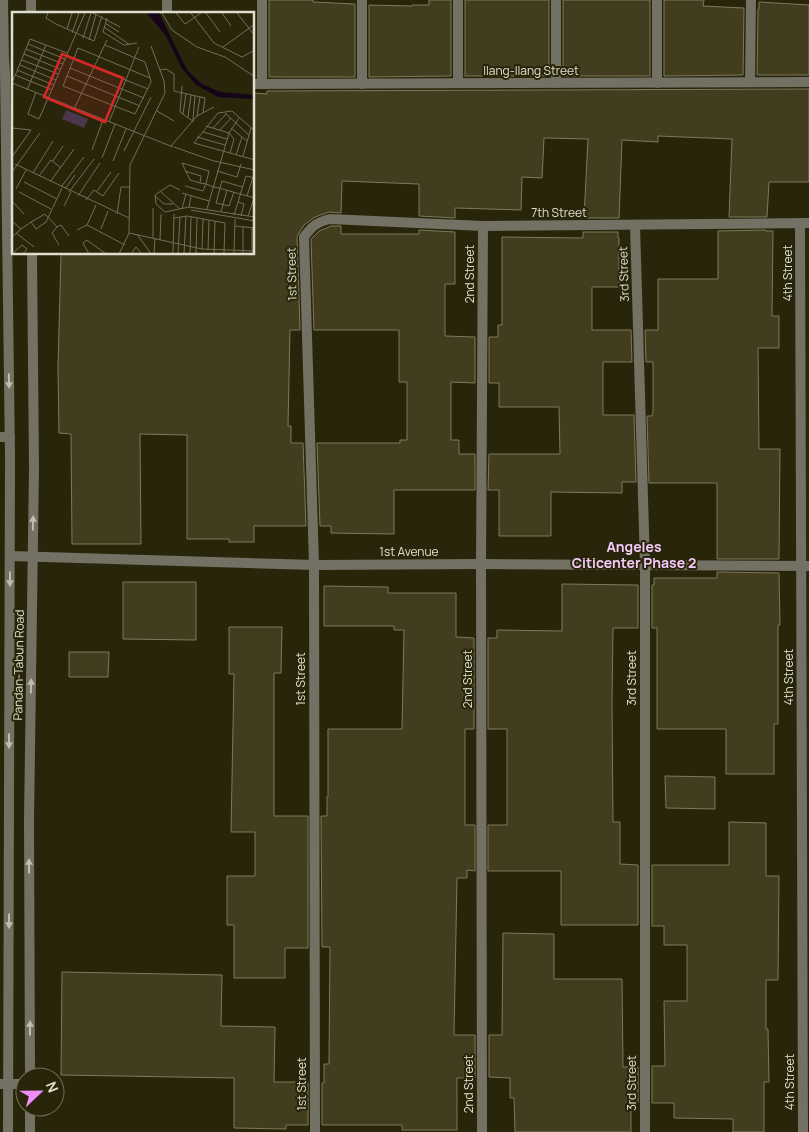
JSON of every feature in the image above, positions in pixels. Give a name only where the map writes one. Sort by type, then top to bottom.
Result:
[{"type":"street","name":"Pandan-Tabun Road","points":[[3,0],[6,72],[5,437],[10,556],[4,900],[4,1084],[8,1132]]},
{"type":"street","points":[[258,84],[262,0]]},
{"type":"street","points":[[362,0],[362,84]]},
{"type":"street","points":[[458,0],[458,83]]},
{"type":"street","points":[[556,0],[556,83]]},
{"type":"street","points":[[657,0],[657,82]]},
{"type":"street","points":[[750,82],[751,0]]},
{"type":"street","name":"Ilang-Ilang Street","points":[[258,84],[809,82]]},
{"type":"street","name":"7th Street","points":[[312,228],[319,222],[330,219],[483,226],[804,223]]},
{"type":"street","name":"4th Street","points":[[802,1132],[805,566],[804,223]]},
{"type":"street","name":"3rd Street","points":[[635,225],[644,565],[645,1132]]},
{"type":"street","name":"2nd Street","points":[[482,1132],[481,564],[483,226]]},
{"type":"street","name":"1st Street","points":[[312,228],[304,237],[304,248],[314,565],[314,1132]]},
{"type":"street","name":"Pandan-Tabun Road","points":[[30,1067],[29,820],[34,459],[32,255]]},
{"type":"street","name":"1st Avenue","points":[[10,556],[314,565],[805,566]]},
{"type":"street","points":[[30,1117],[30,1132]]},
{"type":"building","points":[[269,0],[313,0],[313,2],[355,4],[355,77],[269,77]]},
{"type":"building","points":[[429,0],[451,0],[451,76],[369,77],[369,5],[429,5]]},
{"type":"building","points":[[465,0],[549,0],[549,76],[465,76]]},
{"type":"building","points":[[563,0],[650,0],[650,76],[563,76]]},
{"type":"building","points":[[664,0],[704,0],[703,6],[744,8],[743,75],[664,76]]},
{"type":"building","points":[[759,2],[809,5],[809,75],[757,75]]},
{"type":"building","points":[[809,89],[809,182],[769,182],[767,217],[729,217],[732,139],[658,136],[658,142],[622,140],[619,218],[584,218],[588,139],[544,138],[542,178],[522,177],[521,210],[455,208],[455,218],[419,216],[419,184],[342,181],[341,213],[329,212],[315,217],[304,225],[297,237],[300,330],[290,330],[288,426],[291,426],[291,443],[303,443],[306,526],[254,526],[254,542],[229,542],[229,539],[187,539],[187,435],[140,434],[141,544],[72,544],[71,434],[59,433],[58,367],[61,255],[255,255],[255,93],[267,94],[267,91]]},
{"type":"building","points":[[331,226],[341,226],[341,234],[419,234],[419,230],[455,232],[455,284],[445,284],[445,336],[475,337],[475,383],[451,382],[451,440],[459,440],[459,454],[475,454],[475,490],[394,490],[394,534],[331,533],[331,526],[320,526],[317,443],[400,443],[400,440],[407,440],[407,382],[399,382],[399,330],[314,330],[311,239],[319,231]]},
{"type":"building","points":[[718,231],[773,231],[772,316],[779,316],[779,348],[758,348],[759,449],[780,449],[779,559],[717,559],[717,483],[649,483],[647,416],[652,416],[653,412],[653,362],[646,362],[645,330],[658,330],[658,279],[718,279]]},
{"type":"building","points":[[583,232],[618,232],[619,287],[592,287],[592,330],[631,330],[632,362],[603,362],[603,415],[634,415],[636,482],[622,482],[622,493],[551,492],[551,536],[499,536],[499,490],[488,490],[489,454],[560,454],[559,407],[499,407],[499,383],[489,383],[489,337],[498,337],[498,325],[502,325],[502,237],[583,238]]},
{"type":"building","points":[[717,572],[779,573],[778,724],[774,724],[774,774],[726,774],[726,729],[657,729],[657,628],[652,628],[652,585],[654,585],[654,578],[717,578]]},
{"type":"building","points":[[123,582],[196,582],[196,640],[123,639]]},
{"type":"building","points":[[562,584],[638,585],[638,628],[613,628],[612,702],[613,822],[620,822],[620,864],[638,865],[638,925],[561,925],[561,871],[488,871],[488,825],[507,825],[507,729],[488,729],[488,638],[497,638],[497,630],[562,631]]},
{"type":"building","points":[[324,586],[388,587],[388,593],[456,593],[456,637],[474,638],[474,729],[465,729],[465,825],[475,825],[475,871],[467,870],[467,878],[457,878],[454,1035],[475,1035],[475,1078],[457,1078],[457,1130],[402,1130],[402,1125],[322,1125],[324,1064],[329,1064],[330,947],[322,947],[321,816],[327,816],[328,729],[402,729],[404,630],[394,630],[394,626],[324,626]]},
{"type":"building","points":[[229,627],[282,627],[281,673],[274,673],[274,816],[308,816],[308,948],[285,948],[285,978],[234,978],[234,925],[227,925],[227,876],[255,876],[255,832],[231,832],[234,674],[229,674]]},
{"type":"building","points":[[69,652],[109,652],[108,677],[69,677]]},
{"type":"building","points":[[665,776],[715,777],[715,809],[666,808]]},
{"type":"building","points":[[729,822],[766,823],[766,876],[779,876],[778,980],[766,980],[769,1082],[764,1082],[764,1132],[733,1132],[733,1119],[674,1118],[674,1103],[652,1103],[652,1066],[665,1066],[664,1001],[687,1001],[687,945],[664,945],[664,926],[652,926],[652,865],[729,865]]},
{"type":"building","points":[[503,933],[554,934],[554,979],[622,979],[623,1067],[638,1067],[638,1103],[631,1103],[631,1132],[515,1132],[514,1098],[510,1098],[510,1078],[489,1077],[489,1035],[502,1035]]},
{"type":"building","points":[[62,972],[222,975],[221,1026],[275,1027],[274,1082],[308,1082],[308,1125],[286,1125],[286,1129],[234,1128],[234,1078],[65,1075],[65,1067],[61,1067]]},
{"type":"district","name":"Angeles Citicenter Phase 2","points":[[634,556]]}]
